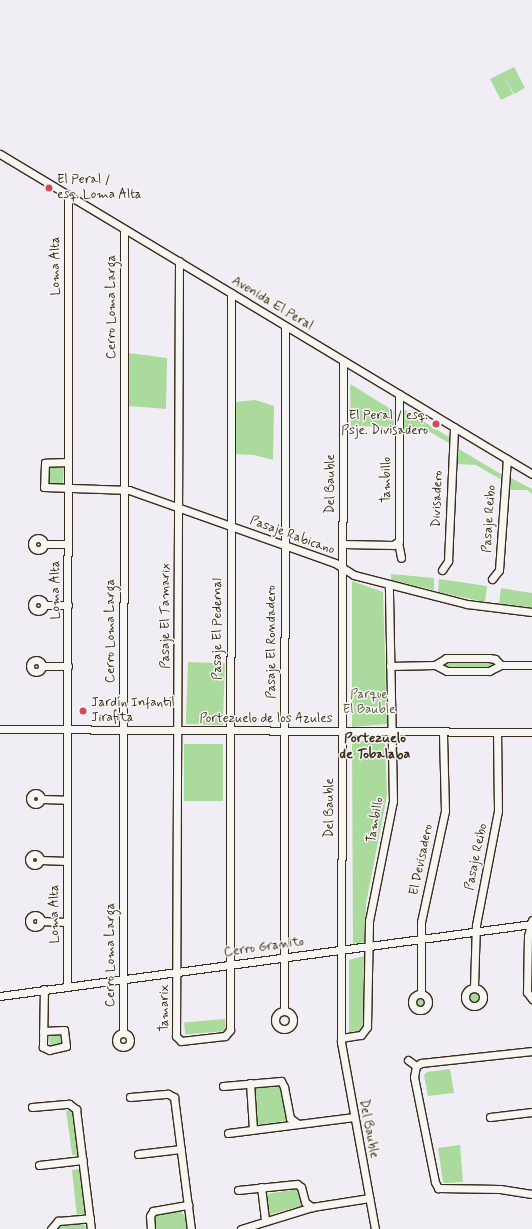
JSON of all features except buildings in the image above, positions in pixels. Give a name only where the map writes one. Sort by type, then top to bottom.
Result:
[{"type":"street","name":"Avenida El Peral","points":[[0,154],[532,474]]},
{"type":"street","name":"Loma Alta","points":[[67,986],[68,195]]},
{"type":"street","name":"Cerro Loma Larga","points":[[123,1033],[124,229]]},
{"type":"street","name":"Pasaje El Tamarix","points":[[177,972],[179,261]]},
{"type":"street","name":"Pasaje El Pedernal","points":[[206,1038],[225,1036],[230,1030],[231,293]]},
{"type":"street","name":"Pasaje El Rondadero","points":[[284,1012],[285,326]]},
{"type":"street","name":"Del Bauble","points":[[343,360],[341,1038],[375,1229]]},
{"type":"street","name":"Tambillo","points":[[399,394],[398,542],[401,558]]},
{"type":"street","name":"Divisadero","points":[[442,570],[448,561],[454,427]]},
{"type":"street","name":"Pasaje Reibo","points":[[492,579],[499,570],[507,459]]},
{"type":"street","name":"Pasaje Rabicano","points":[[68,462],[45,463],[43,483],[46,488],[124,489],[285,545],[342,568],[354,575],[467,604],[532,612]]},
{"type":"street","points":[[342,544],[393,545],[398,542]]},
{"type":"street","points":[[44,544],[68,544]]},
{"type":"street","name":"Tambillo","points":[[341,1038],[361,1035],[367,1027],[370,914],[392,801],[389,585]]},
{"type":"street","points":[[31,605],[36,611],[40,610],[44,605],[68,605]]},
{"type":"street","points":[[435,665],[446,658],[492,658],[501,665]]},
{"type":"street","points":[[390,666],[435,665],[447,671],[489,671],[501,665],[532,665]]},
{"type":"street","points":[[42,666],[68,666]]},
{"type":"street","name":"Portezuelo de los Azules","points":[[0,729],[123,731],[532,732]]},
{"type":"street","name":"El Devisadero","points":[[420,993],[421,922],[445,811],[443,732]]},
{"type":"street","name":"Pasaje Reibo","points":[[474,987],[475,932],[497,821],[497,732]]},
{"type":"street","points":[[42,800],[68,800]]},
{"type":"street","points":[[41,860],[67,861]]},
{"type":"street","points":[[40,921],[67,922]]},
{"type":"street","points":[[531,998],[528,994],[528,970],[532,923]]},
{"type":"street","name":"Cerro Granito","points":[[0,996],[532,923]]},
{"type":"street","name":"Tamarix","points":[[177,972],[176,1038],[181,1041],[206,1038]]},
{"type":"street","points":[[43,1031],[44,989]]},
{"type":"street","points":[[532,1051],[421,1063],[416,1066],[414,1077],[434,1182],[438,1188],[500,1189],[532,1194]]},
{"type":"street","points":[[408,1060],[416,1066]]},
{"type":"street","points":[[223,1086],[281,1081],[284,1087],[290,1118],[297,1123]]},
{"type":"street","points":[[250,1083],[252,1129]]},
{"type":"street","points":[[130,1097],[172,1095],[181,1149],[191,1229]]},
{"type":"street","points":[[32,1108],[67,1104],[75,1107],[91,1229]]},
{"type":"street","points":[[490,1117],[532,1112]]},
{"type":"street","points":[[228,1133],[297,1123],[354,1117]]},
{"type":"street","points":[[138,1154],[181,1149]]},
{"type":"street","points":[[39,1165],[83,1160]]},
{"type":"street","points":[[238,1190],[297,1184],[301,1187],[305,1202],[312,1207]]},
{"type":"street","points":[[261,1187],[265,1221]]},
{"type":"street","points":[[241,1229],[312,1207],[369,1198]]},
{"type":"street","points":[[151,1229],[150,1216],[153,1211],[188,1205]]},
{"type":"street","points":[[51,1229],[58,1221],[90,1218]]},
{"type":"green space","points":[[514,67],[525,88],[514,94],[503,75],[513,94],[501,100],[490,79]]},
{"type":"green space","points":[[129,353],[167,358],[166,409],[129,406]]},
{"type":"green space","points":[[350,384],[394,411],[394,427],[351,426]]},
{"type":"green space","points":[[255,400],[274,406],[273,460],[254,455],[235,454],[236,402]]},
{"type":"green space","points":[[403,409],[449,437],[449,443],[430,432],[403,431]]},
{"type":"green space","points":[[457,448],[501,474],[500,479],[476,465],[456,464]]},
{"type":"green space","points":[[46,463],[64,464],[63,486],[45,485]]},
{"type":"green space","points":[[511,478],[532,489],[532,494],[527,490],[510,490]]},
{"type":"green space","points":[[391,574],[434,578],[434,590],[391,580]]},
{"type":"green space","points":[[439,579],[487,586],[485,602],[438,592]]},
{"type":"green space","name":"Parque El Bauble","points":[[352,581],[383,592],[387,724],[352,727]]},
{"type":"green space","points":[[501,588],[532,593],[532,607],[499,605]]},
{"type":"green space","points":[[188,662],[225,663],[223,725],[186,724]]},
{"type":"green space","points":[[445,662],[493,662],[497,664],[491,667],[445,668],[440,664]]},
{"type":"green space","name":"Parque El Bauble","points":[[385,740],[387,795],[366,904],[365,942],[353,944],[352,741]]},
{"type":"green space","points":[[184,744],[223,744],[223,801],[184,801]]},
{"type":"green space","points":[[364,956],[363,1027],[359,1031],[349,1032],[349,960]]},
{"type":"green space","points":[[472,990],[476,990],[480,996],[476,1002],[472,1002],[468,998],[468,994]]},
{"type":"green space","points":[[419,996],[423,996],[427,1002],[423,1008],[419,1008],[415,1004],[415,1000]]},
{"type":"green space","points":[[225,1019],[226,1031],[185,1035],[184,1023]]},
{"type":"green space","points":[[63,1035],[64,1045],[50,1046],[49,1036]]},
{"type":"green space","points":[[450,1069],[454,1093],[428,1096],[424,1075],[427,1072]]},
{"type":"green space","points":[[276,1083],[281,1086],[288,1118],[285,1121],[259,1125],[256,1121],[253,1089],[255,1086]]},
{"type":"green space","points":[[73,1110],[79,1155],[72,1156],[66,1111]]},
{"type":"green space","points":[[460,1145],[463,1182],[443,1182],[438,1148]]},
{"type":"green space","points":[[81,1169],[86,1214],[77,1215],[72,1170]]},
{"type":"green space","points":[[298,1189],[301,1206],[268,1215],[267,1194]]},
{"type":"green space","points":[[179,1211],[186,1216],[187,1229],[154,1229],[153,1220],[158,1214]]},
{"type":"green space","points":[[83,1222],[86,1229],[54,1229],[56,1224]]},
{"type":"place","name":"El Peral / esq. Loma Alta","points":[[49,188]]},
{"type":"place","name":"El Peral / esq. Psje. Divisadero","points":[[436,424]]},
{"type":"place","name":"Jardín Infantil Jirafita","points":[[83,711]]},
{"type":"district","name":"Portezuelo de Tobalaba","points":[[375,746]]}]
